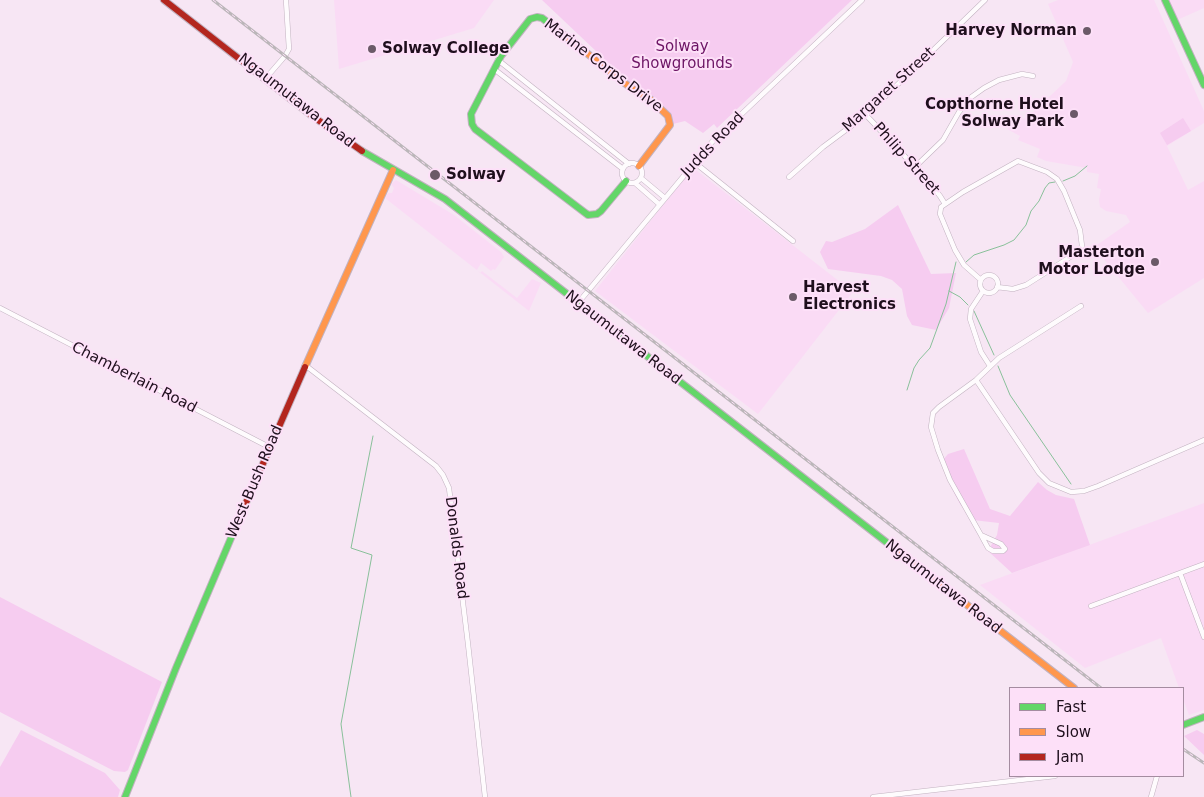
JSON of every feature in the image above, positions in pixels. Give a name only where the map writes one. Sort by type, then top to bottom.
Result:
[{"type":"main road","name":"Ngaumutawa Road","points":[[164,0],[311,115],[356,147],[439,195],[1073,687]]},
{"type":"main road","points":[[1164,0],[1204,85]]},
{"type":"main road","name":"Marine Corps Drive","points":[[626,181],[601,211],[597,214],[588,215],[475,129],[471,120],[471,114],[498,60],[530,19],[542,18],[631,88],[650,99],[668,116],[670,125],[639,166]]},
{"type":"main road","name":"West Bush Road","points":[[124,797],[269,447],[393,170]]},
{"type":"main road","points":[[1184,725],[1204,717]]},
{"type":"street","points":[[266,78],[289,49],[286,0]]},
{"type":"street","name":"Judds Road","points":[[578,303],[712,142],[862,0]]},
{"type":"street","name":"Margaret Street","points":[[789,177],[823,147],[866,115],[986,0]]},
{"type":"street","points":[[498,60],[629,164],[639,166],[642,171],[641,178],[635,183]]},
{"type":"street","points":[[494,69],[585,138],[623,170]]},
{"type":"street","points":[[915,167],[943,140],[970,98],[999,80],[1022,74],[1034,76]]},
{"type":"street","points":[[518,86],[522,80]]},
{"type":"street","points":[[551,112],[556,106]]},
{"type":"street","name":"Philip Street","points":[[866,115],[915,167],[945,204]]},
{"type":"street","points":[[585,138],[589,132]]},
{"type":"street","points":[[981,280],[964,265],[955,250],[940,214],[941,207],[1018,161],[1047,172],[1057,179],[1080,230],[1082,246],[1078,252],[1026,285],[1013,289],[997,287],[991,292],[983,291]]},
{"type":"street","points":[[694,162],[793,240]]},
{"type":"street","points":[[629,164],[622,174],[626,181],[635,183],[659,204]]},
{"type":"street","points":[[641,178],[665,198]]},
{"type":"street","points":[[983,291],[980,286],[981,280],[988,275],[994,276],[997,281],[997,287]]},
{"type":"street","points":[[983,291],[971,309],[970,319],[981,352],[990,366]]},
{"type":"street","points":[[981,535],[1001,544],[1005,549],[996,552],[988,548],[950,480],[931,427],[934,413],[939,406],[976,380],[1013,348],[1081,306]]},
{"type":"street","name":"Chamberlain Road","points":[[0,308],[269,447]]},
{"type":"street","name":"Donalds Road","points":[[305,365],[436,466],[449,488],[485,797]]},
{"type":"street","points":[[976,380],[1039,473],[1049,483],[1071,492],[1084,491],[1098,486],[1204,440]]},
{"type":"street","points":[[1091,606],[1204,564]]},
{"type":"street","points":[[1180,572],[1204,637]]},
{"type":"street","points":[[873,797],[1046,777]]},
{"type":"street","points":[[1151,797],[1157,777]]},
{"type":"shaded area","name":"Solway College","points":[[334,0],[494,0],[474,28],[339,69]]},
{"type":"shaded area","points":[[1058,0],[1154,0],[1204,111],[1204,123],[1167,146],[1188,190],[1204,181],[1204,278],[1148,313],[1094,247],[1130,222],[1126,215],[1106,211],[1100,207],[1101,189],[1097,188],[1099,174],[1087,172],[1087,168],[1046,161],[1037,157],[1040,149],[1018,140],[1020,136],[1007,129],[1031,114],[1066,81],[1073,62],[1048,4]]},
{"type":"shaded area","points":[[1168,0],[1204,0],[1204,8],[1177,20]]},
{"type":"shaded area","points":[[696,170],[853,292],[758,414],[595,291],[687,175]]},
{"type":"shaded area","points":[[396,180],[454,215],[501,252],[504,257],[495,270],[491,271],[481,263],[478,271],[385,198],[388,193],[392,193],[394,188],[391,184]]},
{"type":"shaded area","points":[[482,271],[517,298],[532,279],[541,283],[529,311],[480,273]]},
{"type":"shaded area","points":[[1204,503],[1204,710],[1189,715],[1184,702],[1184,687],[1179,687],[1161,638],[1085,668],[980,585]]},
{"type":"green space","name":"Solway Showgrounds","points":[[542,0],[852,0],[717,128],[714,124],[703,133],[685,121],[673,124]]},
{"type":"green space","points":[[1183,118],[1191,131],[1167,145],[1160,133]]},
{"type":"green space","points":[[898,205],[931,274],[956,273],[949,308],[936,330],[912,325],[907,316],[902,289],[892,280],[881,276],[828,269],[820,252],[826,241],[832,242],[865,229]]},
{"type":"green space","points":[[964,449],[990,509],[1010,516],[1038,482],[1056,495],[1074,499],[1090,545],[1012,573],[988,551],[997,535],[999,523],[973,520],[960,504],[951,487],[942,461],[948,454]]},
{"type":"green space","points":[[0,597],[162,682],[128,770],[125,772],[114,771],[0,712]]},
{"type":"green space","points":[[21,730],[105,773],[120,790],[118,797],[0,797],[0,767]]},
{"type":"green space","points":[[1197,730],[1204,734],[1204,755],[1184,736]]},
{"type":"waterway","points":[[1063,181],[1075,176],[1087,166]]},
{"type":"waterway","points":[[966,262],[974,255],[1014,240],[1026,225],[1031,211],[1039,201],[1045,188],[1049,183],[1055,182]]},
{"type":"waterway","points":[[907,390],[914,368],[930,348],[946,304],[956,262]]},
{"type":"waterway","points":[[949,291],[960,297],[968,305]]},
{"type":"waterway","points":[[974,311],[994,355]]},
{"type":"waterway","points":[[998,366],[1010,395],[1071,484]]},
{"type":"waterway","points":[[351,797],[341,724],[372,555],[351,548],[373,436]]},
{"type":"railway","points":[[213,0],[1100,687]]},
{"type":"railway","points":[[1184,750],[1204,763]]},
{"type":"traffic: fast","points":[[1165,0],[1204,85]]},
{"type":"traffic: fast","points":[[555,28],[542,18],[530,19],[501,56],[471,114],[472,124],[475,129],[588,215],[597,214],[601,211],[626,181]]},
{"type":"traffic: fast","points":[[362,151],[445,199],[899,552]]},
{"type":"traffic: fast","points":[[125,797],[176,668],[245,505]]},
{"type":"traffic: fast","points":[[1184,725],[1204,717]]},
{"type":"traffic: slow","points":[[555,28],[631,88],[650,99],[668,116],[670,125],[639,166]]},
{"type":"traffic: slow","points":[[305,367],[393,170]]},
{"type":"traffic: slow","points":[[899,552],[1073,687]]},
{"type":"traffic: jam","points":[[164,0],[311,115],[362,151]]},
{"type":"traffic: jam","points":[[245,505],[305,367]]},
{"type":"place","name":"Harvey Norman","points":[[1087,31]]},
{"type":"place","name":"Solway College","points":[[372,49]]},
{"type":"place","name":"Copthorne Hotel Solway Park","points":[[1074,114]]},
{"type":"place","name":"Solway","points":[[435,175]]},
{"type":"place","name":"Masterton Motor Lodge","points":[[1155,262]]},
{"type":"place","name":"Harvest Electronics","points":[[793,297]]}]
